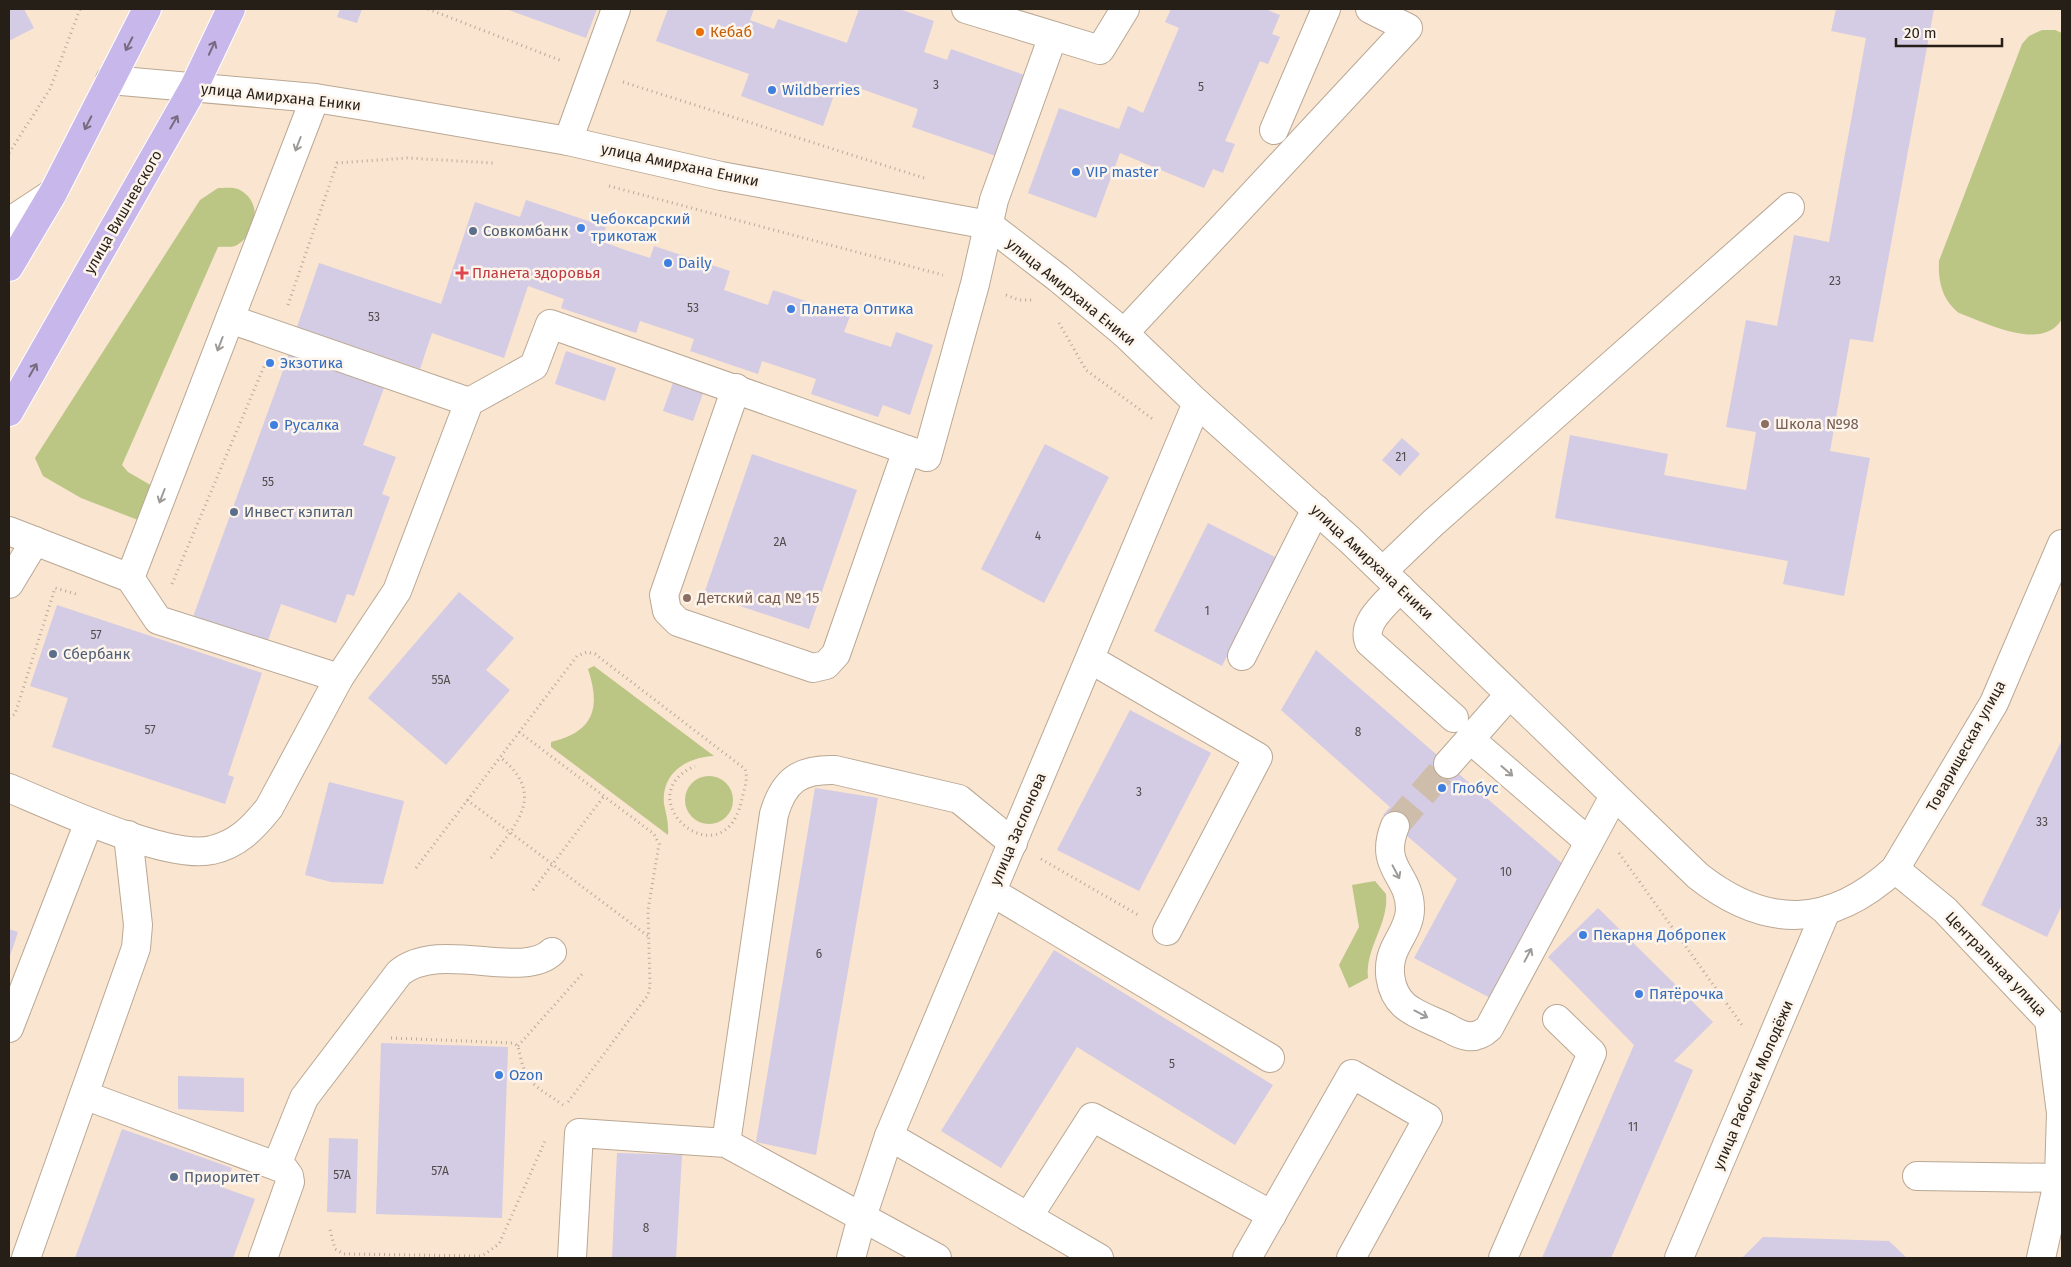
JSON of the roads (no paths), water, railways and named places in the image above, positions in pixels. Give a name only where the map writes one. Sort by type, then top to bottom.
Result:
[{"type":"main road","points":[[9,267],[53,193],[147,9]]},
{"type":"main road","name":"улица Вишневского","points":[[9,412],[194,87],[230,9]]},
{"type":"street","points":[[568,141],[616,9]]},
{"type":"street","points":[[966,9],[1100,50],[1125,9]]},
{"type":"street","points":[[1274,130],[1326,9]]},
{"type":"street","points":[[1124,333],[1408,28],[1370,9]]},
{"type":"street","points":[[9,788],[89,822],[182,852],[211,851],[237,841],[254,827],[269,808],[339,678],[397,591],[469,402],[534,366],[550,324],[736,388],[927,457],[975,284],[994,200],[1053,36]]},
{"type":"street","name":"улица Амирхана Еники","points":[[110,80],[315,98],[568,141],[720,176],[989,225],[1058,278],[1124,333],[1197,403],[1391,580],[1698,876],[1722,895],[1742,905],[1771,914],[1798,915],[1826,911]]},
{"type":"street","points":[[130,578],[315,98]]},
{"type":"street","points":[[9,222],[53,193]]},
{"type":"street","points":[[1454,718],[1369,642],[1366,636],[1368,625],[1391,580],[1432,523],[1790,206]]},
{"type":"street","points":[[230,319],[469,402]]},
{"type":"street","points":[[736,388],[664,594],[667,611],[678,622],[813,668],[826,665],[836,654],[907,450]]},
{"type":"street","name":"улица Заслонова","points":[[851,1258],[862,1217],[889,1136],[1197,403]]},
{"type":"street","points":[[1242,656],[1316,510]]},
{"type":"street","points":[[9,531],[130,578],[158,620],[339,678]]},
{"type":"street","points":[[9,584],[35,541]]},
{"type":"street","name":"Товарищеская улица","points":[[1826,911],[1847,904],[1874,889],[1895,869],[1994,703],[2062,544]]},
{"type":"street","points":[[1090,659],[1258,757],[1168,931]]},
{"type":"street","points":[[1448,764],[1509,695]]},
{"type":"street","points":[[1470,739],[1593,834]]},
{"type":"street","points":[[726,1143],[774,814],[778,800],[785,787],[798,775],[816,769],[835,770],[959,799],[1012,843]]},
{"type":"street","points":[[1395,826],[1390,840],[1390,857],[1407,892],[1410,909],[1406,927],[1391,956],[1391,984],[1404,1005],[1461,1036],[1468,1037],[1481,1034],[1489,1028],[1614,796]]},
{"type":"street","points":[[9,1028],[89,822]]},
{"type":"street","points":[[26,1258],[136,948],[138,925],[128,835]]},
{"type":"street","name":"Центральная улица","points":[[1895,869],[1945,910],[2050,1020],[2061,1104],[2059,1178],[2041,1258]]},
{"type":"street","points":[[992,892],[1270,1058]]},
{"type":"street","name":"улица Рабочей Молодёжи","points":[[1679,1258],[1826,911]]},
{"type":"street","points":[[278,1166],[300,1106],[400,973],[415,963],[428,959],[536,962],[552,952]]},
{"type":"street","points":[[1503,1258],[1592,1053],[1557,1019]]},
{"type":"street","points":[[1247,1258],[1352,1074],[1428,1118],[1351,1258]]},
{"type":"street","points":[[84,1095],[278,1166],[287,1172],[290,1182],[264,1258]]},
{"type":"street","points":[[1028,1217],[1092,1117],[1272,1215]]},
{"type":"street","points":[[572,1258],[579,1133],[726,1143],[937,1258]]},
{"type":"street","points":[[889,1136],[1099,1258]]},
{"type":"street","points":[[1917,1176],[2059,1178]]},
{"type":"tunnel","points":[[1395,826],[1448,764]]},
{"type":"place","name":"Кебаб","points":[[700,32]]},
{"type":"place","name":"Wildberries","points":[[772,90]]},
{"type":"place","name":"VIP master","points":[[1076,172]]},
{"type":"place","name":"Чебоксарский трикотаж","points":[[581,228]]},
{"type":"place","name":"Совкомбанк","points":[[473,231]]},
{"type":"place","name":"Daily","points":[[668,263]]},
{"type":"place","name":"Планета здоровья","points":[[462,273]]},
{"type":"place","name":"Планета Оптика","points":[[791,309]]},
{"type":"place","name":"Экзотика","points":[[270,363]]},
{"type":"place","name":"Школа №98","points":[[1765,424]]},
{"type":"place","name":"Русалка","points":[[274,425]]},
{"type":"place","name":"Инвест кэпитал","points":[[234,512]]},
{"type":"place","name":"Детский сад № 15","points":[[687,598]]},
{"type":"place","name":"Сбербанк","points":[[53,654]]},
{"type":"place","name":"Глобус","points":[[1442,788]]},
{"type":"place","name":"Пекарня Добропек","points":[[1583,935]]},
{"type":"place","name":"Пятёрочка","points":[[1639,994]]},
{"type":"place","name":"Ozon","points":[[499,1075]]},
{"type":"place","name":"Приоритет","points":[[174,1177]]}]
